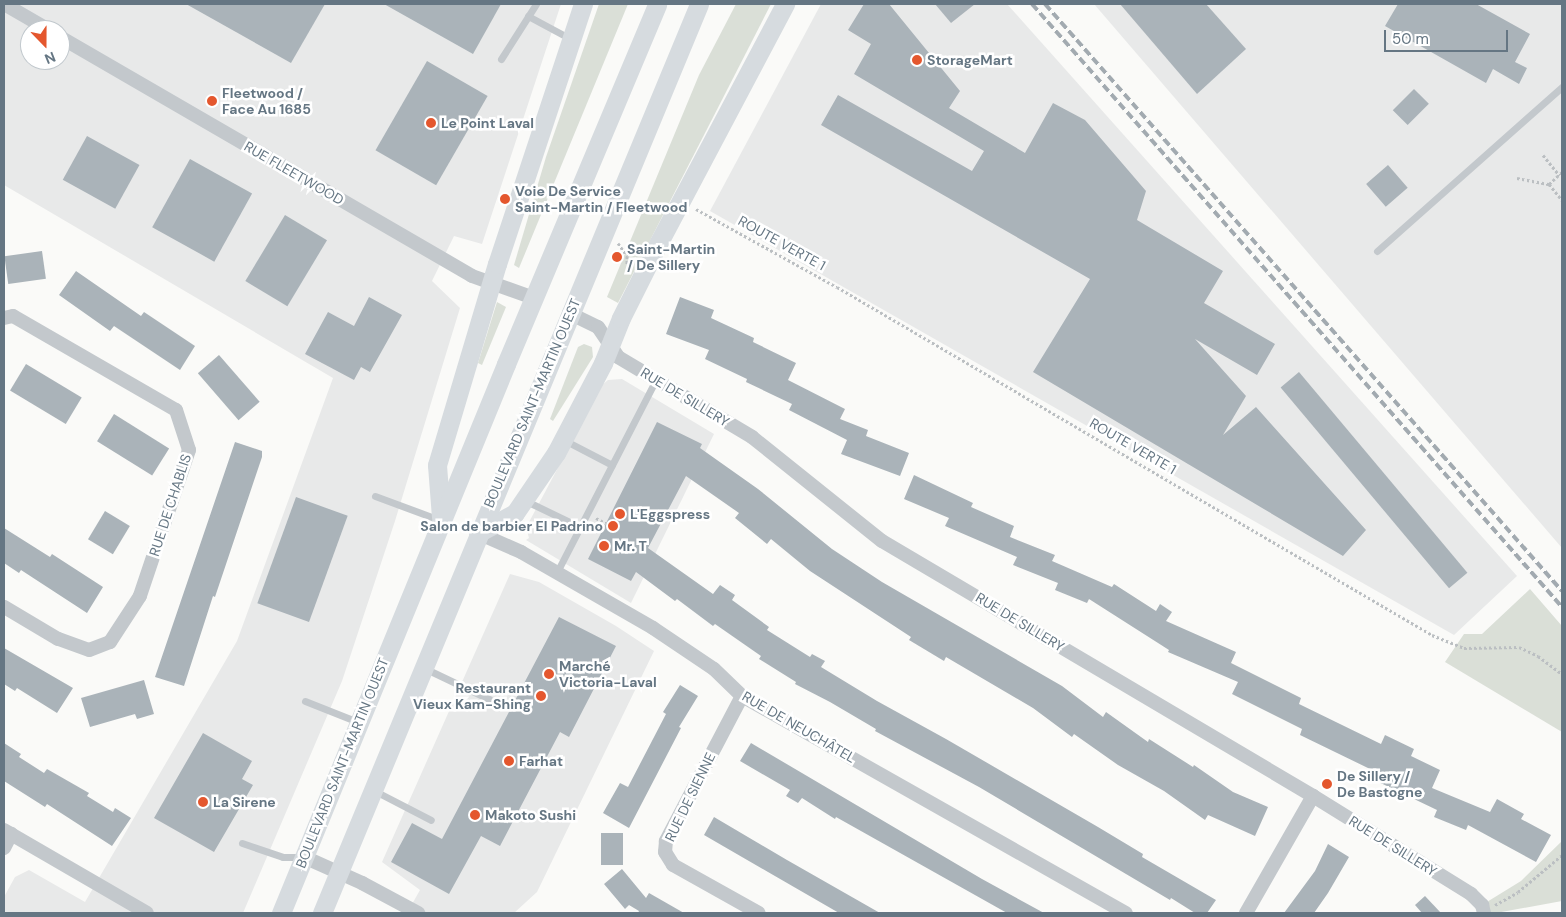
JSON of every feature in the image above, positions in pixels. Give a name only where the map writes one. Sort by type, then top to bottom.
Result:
[{"type":"main road","points":[[442,520],[437,465],[491,283],[570,38],[583,4]]},
{"type":"main road","name":"BOULEVARD SAINT-MARTIN OUEST","points":[[281,913],[358,722],[657,4]]},
{"type":"main road","name":"BOULEVARD SAINT-MARTIN OUEST","points":[[322,913],[569,313],[699,4]]},
{"type":"main road","points":[[478,534],[515,513],[563,439],[611,345],[621,318],[658,244],[785,4]]},
{"type":"street","points":[[4,4],[32,20]]},
{"type":"street","name":"RUE FLEETWOOD","points":[[70,43],[472,276],[534,298]]},
{"type":"street","name":"RUE DE SILLERY","points":[[569,313],[598,327],[618,357],[752,437],[882,541],[1313,796],[1472,894],[1482,905],[1484,913]]},
{"type":"street","name":"RUE DE CHABLIS","points":[[4,318],[13,316],[176,410],[189,450],[140,596],[110,642],[89,650],[58,638],[4,607]]},
{"type":"street","name":"RUE DE NEUCHÂTEL","points":[[478,534],[505,544],[557,572],[684,648],[714,669],[742,696],[1126,913]]},
{"type":"street","name":"RUE DE SIENNE","points":[[742,696],[666,841],[665,852],[673,865],[758,913]]},
{"type":"street","points":[[1246,913],[1313,796]]},
{"type":"street","points":[[4,848],[8,832],[147,913]]},
{"type":"street","points":[[304,857],[339,872],[418,913]]},
{"type":"lane","points":[[501,58],[536,4]]},
{"type":"lane","points":[[528,16],[570,38]]},
{"type":"lane","points":[[1377,250],[1562,86]]},
{"type":"lane","points":[[557,572],[656,379]]},
{"type":"lane","points":[[563,439],[612,464]]},
{"type":"lane","points":[[375,496],[442,520]]},
{"type":"lane","points":[[524,500],[580,527]]},
{"type":"lane","points":[[423,667],[489,699]]},
{"type":"lane","points":[[305,701],[358,722]]},
{"type":"lane","points":[[372,790],[431,820]]},
{"type":"lane","points":[[242,843],[283,857],[304,857]]},
{"type":"path","points":[[1543,155],[1561,173],[1548,184]]},
{"type":"path","points":[[1517,178],[1548,184],[1562,200]]},
{"type":"path","points":[[529,203],[545,209]]},
{"type":"path","name":"ROUTE VERTE 1","points":[[697,210],[852,295],[1432,635],[1464,648],[1519,647],[1538,656],[1562,674]]},
{"type":"path","points":[[621,248],[628,259],[627,265]]},
{"type":"path","points":[[1498,904],[1541,874],[1562,855]]},
{"type":"shaded area","points":[[4,4],[561,4],[482,244],[454,236],[432,281],[460,308],[395,521],[342,681],[243,913],[4,913],[4,897],[15,877],[29,870],[85,902],[237,641],[333,378],[4,185]]},
{"type":"shaded area","points":[[599,4],[628,4],[519,268],[514,265],[546,157]]},
{"type":"shaded area","points":[[736,4],[771,4],[618,303],[607,297],[699,75]]},
{"type":"shaded area","points":[[821,4],[1007,4],[1517,576],[1454,635],[710,211]]},
{"type":"shaded area","points":[[1094,4],[1562,4],[1562,548]]},
{"type":"shaded area","points":[[497,302],[506,307],[482,365],[478,363]]},
{"type":"shaded area","points":[[584,344],[592,347],[593,357],[553,421],[550,419],[578,347]]},
{"type":"shaded area","points":[[622,379],[714,434],[631,603],[526,540],[529,538],[528,524],[602,385],[608,380]]},
{"type":"shaded area","points":[[510,574],[539,582],[616,626],[654,651],[537,892],[514,913],[407,913],[420,890],[382,862]]},
{"type":"shaded area","points":[[1530,589],[1562,626],[1562,732],[1445,662],[1464,634],[1482,634]]},
{"type":"shaded area","points":[[1562,841],[1562,901],[1496,913],[1484,913],[1482,905],[1521,881]]},
{"type":"building","points":[[186,4],[325,4],[291,63]]},
{"type":"building","points":[[384,4],[501,4],[473,54]]},
{"type":"building","points":[[864,4],[889,4],[960,91],[949,108],[1025,153],[1053,103],[1085,120],[1146,191],[1137,220],[1223,271],[1204,303],[1275,344],[1257,375],[1195,339],[1246,396],[1223,435],[1256,407],[1366,530],[1343,556],[1033,372],[1090,279],[821,125],[838,95],[972,171],[984,151],[854,74],[871,44],[848,30]]},
{"type":"building","points":[[935,4],[975,4],[951,23]]},
{"type":"building","points":[[1120,4],[1206,4],[1246,49],[1197,94]]},
{"type":"building","points":[[1398,4],[1476,4],[1530,34],[1515,62],[1527,68],[1519,84],[1493,69],[1486,83],[1385,26]]},
{"type":"building","name":"Le Point Laval","points":[[427,61],[488,96],[436,185],[376,150]]},
{"type":"building","points":[[1414,89],[1429,104],[1408,125],[1393,110]]},
{"type":"building","points":[[87,136],[139,165],[115,209],[63,180]]},
{"type":"building","points":[[190,159],[252,193],[214,262],[152,227]]},
{"type":"building","points":[[1388,165],[1408,188],[1386,207],[1366,184]]},
{"type":"building","points":[[285,215],[327,240],[287,306],[245,281]]},
{"type":"building","points":[[42,251],[46,279],[8,284],[4,256]]},
{"type":"building","points":[[76,271],[141,316],[144,312],[195,346],[180,370],[114,326],[110,331],[59,295]]},
{"type":"building","points":[[369,297],[402,315],[370,372],[361,367],[354,380],[305,354],[328,312],[354,326]]},
{"type":"building","points":[[680,297],[714,310],[711,318],[754,338],[753,342],[796,363],[788,380],[845,409],[840,419],[868,430],[866,436],[909,453],[900,476],[841,454],[847,440],[789,410],[792,404],[746,382],[747,379],[705,359],[709,350],[666,334]]},
{"type":"building","points":[[219,355],[260,402],[239,420],[198,373]]},
{"type":"building","points":[[26,364],[82,397],[66,424],[10,391]]},
{"type":"building","points":[[1299,372],[1467,573],[1449,588],[1281,387]]},
{"type":"building","points":[[114,414],[169,448],[152,476],[97,441]]},
{"type":"building","points":[[657,422],[702,444],[700,448],[758,489],[832,549],[882,582],[1062,686],[1103,717],[1106,712],[1148,742],[1149,739],[1193,767],[1194,765],[1233,792],[1268,807],[1255,836],[1208,815],[1205,820],[1164,791],[1118,765],[1074,734],[1072,737],[1033,708],[946,657],[944,661],[909,640],[911,637],[810,571],[771,539],[767,544],[735,518],[739,513],[686,476],[648,548],[713,594],[720,585],[735,595],[732,600],[769,627],[767,630],[810,657],[812,654],[825,661],[821,667],[1098,827],[1143,854],[1142,857],[1216,900],[1207,913],[1195,913],[1171,898],[1170,900],[979,787],[875,731],[876,729],[795,684],[796,682],[759,659],[761,656],[715,624],[713,626],[677,599],[675,601],[636,572],[631,581],[588,559]]},
{"type":"building","points":[[235,442],[262,451],[262,457],[215,597],[213,596],[184,686],[155,677]]},
{"type":"building","points":[[914,475],[973,503],[971,507],[1014,526],[1010,537],[1055,555],[1052,561],[1112,587],[1114,584],[1156,611],[1160,604],[1172,612],[1166,621],[1236,652],[1231,663],[1301,698],[1299,704],[1381,744],[1385,735],[1414,749],[1411,756],[1440,770],[1432,788],[1490,812],[1497,799],[1524,814],[1521,819],[1551,835],[1536,862],[1468,825],[1466,830],[1434,817],[1437,810],[1366,776],[1370,769],[1300,735],[1302,729],[1232,694],[1238,682],[1168,652],[1169,650],[1089,599],[1087,603],[1055,590],[1058,583],[1013,565],[1017,557],[945,526],[949,518],[904,499]]},
{"type":"building","points":[[296,497],[348,516],[309,622],[257,603]]},
{"type":"building","points":[[105,511],[130,526],[113,554],[88,539]]},
{"type":"building","points":[[4,528],[50,557],[52,554],[103,587],[87,613],[21,570],[19,573],[4,563]]},
{"type":"building","points":[[559,617],[616,646],[569,737],[560,732],[500,846],[481,836],[449,894],[391,862],[412,823],[442,839]]},
{"type":"building","points":[[4,648],[73,688],[57,713],[17,688],[15,691],[4,684]]},
{"type":"building","points":[[144,680],[154,714],[137,719],[135,714],[90,727],[81,698]]},
{"type":"building","points":[[680,685],[698,696],[679,727],[681,728],[629,828],[603,813],[620,783],[628,787],[666,714],[663,712]]},
{"type":"building","name":"La Sirene","points":[[203,733],[252,761],[242,779],[253,785],[214,852],[154,818]]},
{"type":"building","points":[[4,743],[21,754],[19,757],[44,773],[47,769],[89,793],[87,796],[113,812],[115,808],[131,818],[112,846],[47,804],[45,807],[4,781]]},
{"type":"building","points":[[751,743],[982,879],[1044,913],[1007,913],[836,817],[835,819],[802,798],[798,803],[786,796],[790,790],[740,761]]},
{"type":"building","points":[[714,817],[880,913],[839,913],[704,835]]},
{"type":"building","points":[[601,833],[623,833],[623,865],[601,865]]},
{"type":"building","points":[[1328,844],[1349,857],[1328,893],[1314,913],[1284,913],[1315,871]]},
{"type":"building","points":[[622,869],[646,898],[649,893],[684,913],[638,913],[639,911],[629,905],[625,909],[604,884]]},
{"type":"building","points":[[1425,896],[1441,913],[1422,913],[1415,905]]},
{"type":"railway","points":[[1032,4],[1562,607]]},
{"type":"railway","points":[[1045,4],[1562,591]]},
{"type":"place","name":"StorageMart","points":[[917,60]]},
{"type":"place","name":"Fleetwood / Face Au 1685","points":[[212,101]]},
{"type":"place","name":"Le Point Laval","points":[[431,123]]},
{"type":"place","name":"Voie De Service Saint-Martin / Fleetwood","points":[[505,199]]},
{"type":"place","name":"Saint-Martin / De Sillery","points":[[617,257]]},
{"type":"place","name":"L'Eggspress","points":[[620,514]]},
{"type":"place","name":"Salon de barbier El Padrino","points":[[613,526]]},
{"type":"place","name":"Mr. T","points":[[604,546]]},
{"type":"place","name":"Marché Victoria-Laval","points":[[549,674]]},
{"type":"place","name":"Restaurant Vieux Kam-Shing","points":[[541,696]]},
{"type":"place","name":"Farhat","points":[[509,761]]},
{"type":"place","name":"De Sillery / De Bastogne","points":[[1327,784]]},
{"type":"place","name":"La Sirene","points":[[203,802]]},
{"type":"place","name":"Makoto Sushi","points":[[475,815]]}]
